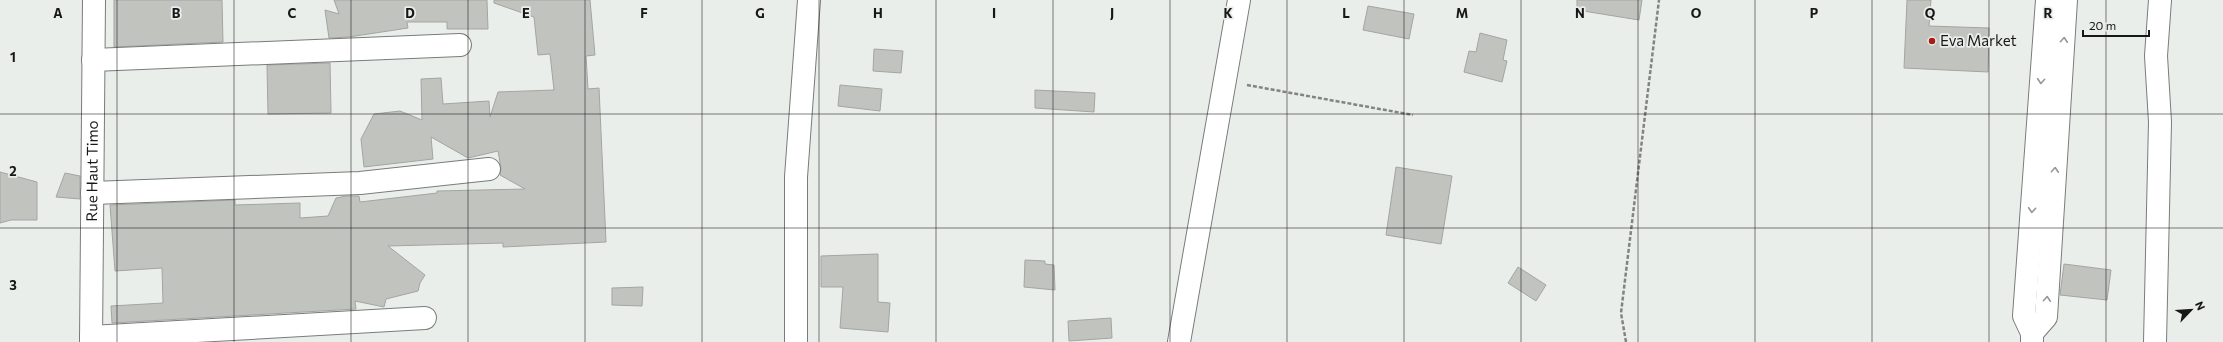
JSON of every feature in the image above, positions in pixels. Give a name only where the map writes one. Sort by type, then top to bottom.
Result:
[{"type":"street","name":"Rue Haut Timo","points":[[91,340],[94,0]]},
{"type":"street","points":[[796,342],[796,177],[809,0]]},
{"type":"street","points":[[1179,342],[1239,0]]},
{"type":"street","points":[[2032,338],[2024,316],[2047,0]]},
{"type":"street","points":[[2032,338],[2046,317],[2066,0]]},
{"type":"street","points":[[2156,342],[2160,122],[2156,56],[2160,0]]},
{"type":"street","points":[[93,60],[460,45]]},
{"type":"street","points":[[92,193],[360,183],[489,169]]},
{"type":"street","points":[[91,340],[425,318]]},
{"type":"path","points":[[1626,342],[1621,313],[1659,0]]},
{"type":"path","points":[[1225,80],[1413,115]]},
{"type":"building","points":[[114,0],[222,0],[223,42],[114,47]]},
{"type":"building","points":[[334,0],[487,0],[488,29],[447,29],[447,22],[407,22],[408,28],[349,37],[329,38],[325,10],[339,14]]},
{"type":"building","points":[[494,0],[590,0],[595,55],[586,56],[588,89],[599,88],[606,242],[503,247],[503,243],[388,246],[425,275],[420,283],[418,291],[386,299],[384,307],[355,301],[356,309],[112,323],[111,306],[163,303],[162,268],[115,271],[110,205],[235,200],[235,205],[300,203],[300,218],[328,216],[336,198],[346,196],[359,196],[360,202],[437,193],[437,191],[525,189],[500,175],[501,168],[498,151],[468,158],[431,137],[433,159],[364,167],[361,139],[374,114],[400,111],[422,120],[421,79],[441,78],[443,104],[489,101],[490,117],[498,92],[554,90],[550,54],[538,55],[534,17],[494,3]]},
{"type":"building","points":[[1577,0],[1642,0],[1639,20],[1577,10]]},
{"type":"building","points":[[1907,0],[1931,0],[1929,26],[1989,28],[1988,72],[1904,68]]},
{"type":"building","points":[[1368,6],[1414,14],[1409,39],[1363,30]]},
{"type":"building","points":[[1480,33],[1507,40],[1503,60],[1507,61],[1502,82],[1464,72],[1469,51],[1476,52]]},
{"type":"building","points":[[874,49],[903,51],[901,73],[873,71]]},
{"type":"building","points":[[330,63],[331,113],[268,114],[267,65]]},
{"type":"building","points":[[840,85],[882,89],[880,111],[838,106]]},
{"type":"building","points":[[1035,90],[1095,93],[1094,112],[1035,108]]},
{"type":"building","points":[[1396,167],[1452,176],[1441,244],[1386,235]]},
{"type":"building","points":[[0,172],[37,182],[37,220],[11,220],[0,223]]},
{"type":"building","points":[[65,173],[80,176],[80,199],[56,197]]},
{"type":"building","points":[[878,254],[878,302],[890,303],[888,332],[840,328],[843,287],[821,287],[821,256]]},
{"type":"building","points":[[1025,260],[1045,261],[1045,264],[1054,265],[1055,290],[1024,287]]},
{"type":"building","points":[[2064,264],[2111,270],[2107,300],[2060,295]]},
{"type":"building","points":[[1518,267],[1546,285],[1536,301],[1508,283]]},
{"type":"building","points":[[643,287],[642,306],[612,305],[612,288]]},
{"type":"building","points":[[1111,318],[1112,338],[1069,341],[1068,321]]},
{"type":"place","name":"Eva Market","points":[[1932,41]]}]
